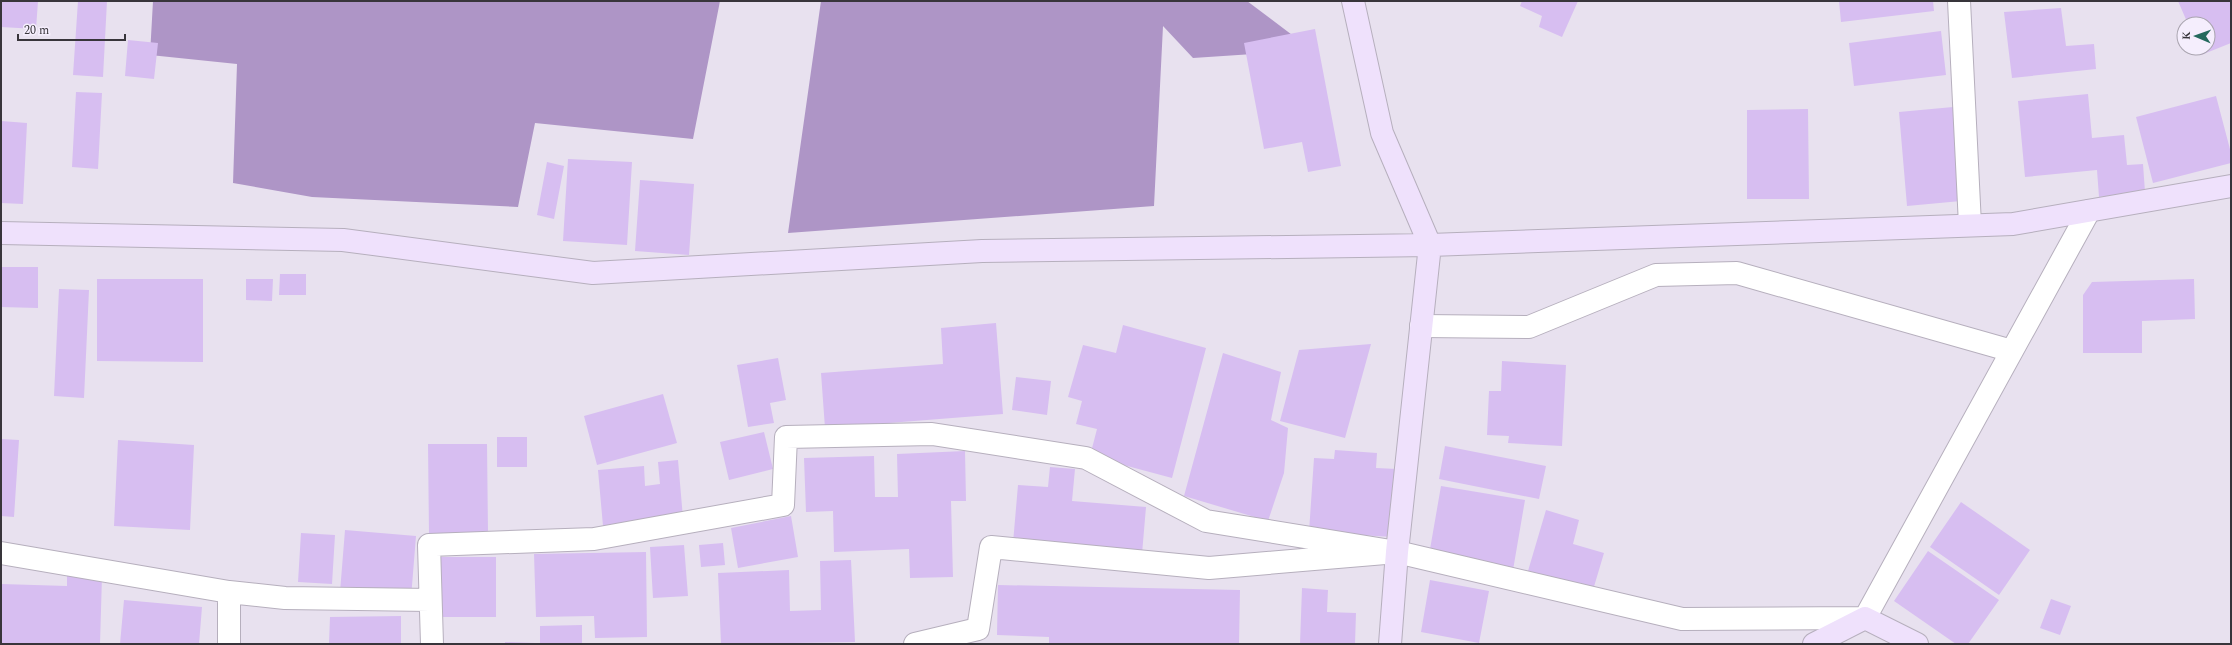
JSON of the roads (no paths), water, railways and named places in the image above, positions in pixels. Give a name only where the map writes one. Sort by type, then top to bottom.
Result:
[{"type":"street","points":[[1353,1],[1382,133],[1430,245],[1398,552],[1390,644]]},
{"type":"street","points":[[1959,1],[1970,226]]},
{"type":"street","points":[[1,233],[343,240],[593,273],[982,251],[1430,245],[2013,224],[2231,186]]},
{"type":"street","points":[[1814,644],[1865,618],[2089,211]]},
{"type":"street","points":[[1421,326],[1529,327],[1656,275],[1737,273],[2012,351]]},
{"type":"street","points":[[432,644],[429,545],[594,539],[783,505],[786,437],[932,434],[1086,458],[1206,521],[1398,552],[1682,619],[1865,618],[1917,644]]},
{"type":"street","points":[[915,644],[978,629],[991,547],[1209,568],[1398,552]]},
{"type":"street","points":[[1,553],[229,592],[285,598],[430,600]]},
{"type":"street","points":[[229,592],[229,644]]}]
